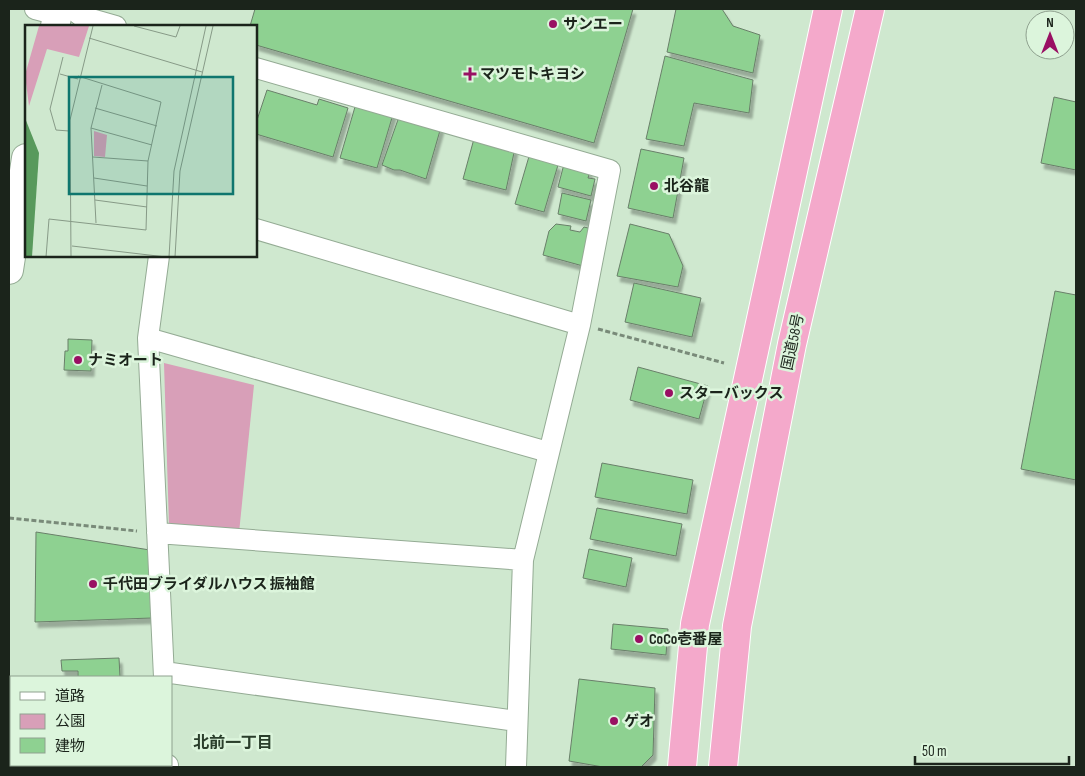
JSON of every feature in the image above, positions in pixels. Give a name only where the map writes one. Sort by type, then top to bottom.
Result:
[{"type":"highway","points":[[682,767],[695,624],[828,9]]},
{"type":"highway","name":"国道58号","points":[[722,767],[737,626],[792,344],[870,9]]},
{"type":"street","points":[[56,13],[81,16],[112,25]]},
{"type":"street","points":[[258,69],[610,170],[580,325],[523,560],[516,721],[516,767]]},
{"type":"street","points":[[9,270],[25,165]]},
{"type":"street","points":[[258,230],[580,325]]},
{"type":"street","points":[[159,258],[148,338],[164,675]]},
{"type":"street","points":[[148,338],[548,452]]},
{"type":"street","points":[[157,534],[523,560]]},
{"type":"street","points":[[172,676],[516,721]]},
{"type":"street","points":[[9,759],[9,767]]},
{"type":"path","points":[[580,325],[724,363]]},
{"type":"path","points":[[9,518],[157,534]]},
{"type":"green space","points":[[164,363],[254,385],[239,533],[169,526]]},
{"type":"building","points":[[255,9],[633,9],[594,143],[258,46],[258,25],[250,25]]},
{"type":"building","points":[[676,9],[722,9],[733,26],[760,35],[753,73],[667,52]]},
{"type":"building","points":[[665,56],[753,80],[749,113],[694,103],[684,146],[646,139]]},
{"type":"building","points":[[267,90],[317,105],[319,99],[348,108],[333,157],[258,135],[258,117]]},
{"type":"building","points":[[1054,97],[1076,102],[1076,170],[1041,163]]},
{"type":"building","points":[[357,100],[394,111],[377,168],[340,158]]},
{"type":"building","points":[[400,114],[441,127],[426,179],[382,165]]},
{"type":"building","points":[[475,135],[515,148],[506,190],[463,179]]},
{"type":"building","points":[[641,149],[684,158],[673,218],[628,208]]},
{"type":"building","points":[[530,153],[558,165],[544,212],[515,204]]},
{"type":"building","points":[[564,164],[590,171],[588,178],[595,179],[591,196],[558,187]]},
{"type":"building","points":[[562,193],[591,200],[586,221],[558,214]]},
{"type":"building","points":[[556,224],[571,226],[570,230],[580,232],[584,227],[592,229],[583,266],[543,255],[549,231]]},
{"type":"building","points":[[630,224],[669,234],[683,266],[678,287],[617,276]]},
{"type":"building","points":[[634,283],[701,298],[692,337],[625,322]]},
{"type":"building","points":[[1055,291],[1076,295],[1076,480],[1021,469]]},
{"type":"building","name":"ナミオート","points":[[68,339],[92,340],[91,371],[64,370],[65,351],[68,351]]},
{"type":"building","name":"スターバックス","points":[[638,367],[708,386],[699,419],[630,400]]},
{"type":"building","points":[[602,463],[693,480],[687,514],[595,497]]},
{"type":"building","points":[[597,508],[682,524],[676,556],[590,539]]},
{"type":"building","name":"千代田ブライダルハウス 振袖館","points":[[36,532],[150,550],[152,618],[35,622]]},
{"type":"building","points":[[589,549],[632,558],[626,587],[583,578]]},
{"type":"building","name":"CoCo壱番屋","points":[[613,624],[668,629],[666,655],[611,649]]},
{"type":"building","points":[[119,658],[120,676],[78,676],[78,671],[62,671],[61,660]]},
{"type":"building","name":"ゲオ","points":[[579,679],[655,688],[653,755],[641,767],[603,767],[569,761]]},
{"type":"building","points":[[160,766],[160,767],[125,767]]},
{"type":"place","name":"サンエー","points":[[553,24]]},
{"type":"place","name":"マツモトキヨシ","points":[[470,74]]},
{"type":"place","name":"北谷龍","points":[[654,186]]},
{"type":"place","name":"ナミオート","points":[[78,360]]},
{"type":"place","name":"スターバックス","points":[[669,393]]},
{"type":"place","name":"千代田ブライダルハウス 振袖館","points":[[93,584]]},
{"type":"place","name":"CoCo壱番屋","points":[[639,639]]},
{"type":"place","name":"ゲオ","points":[[614,721]]},
{"type":"district","name":"北前一丁目","points":[[233,743]]}]
